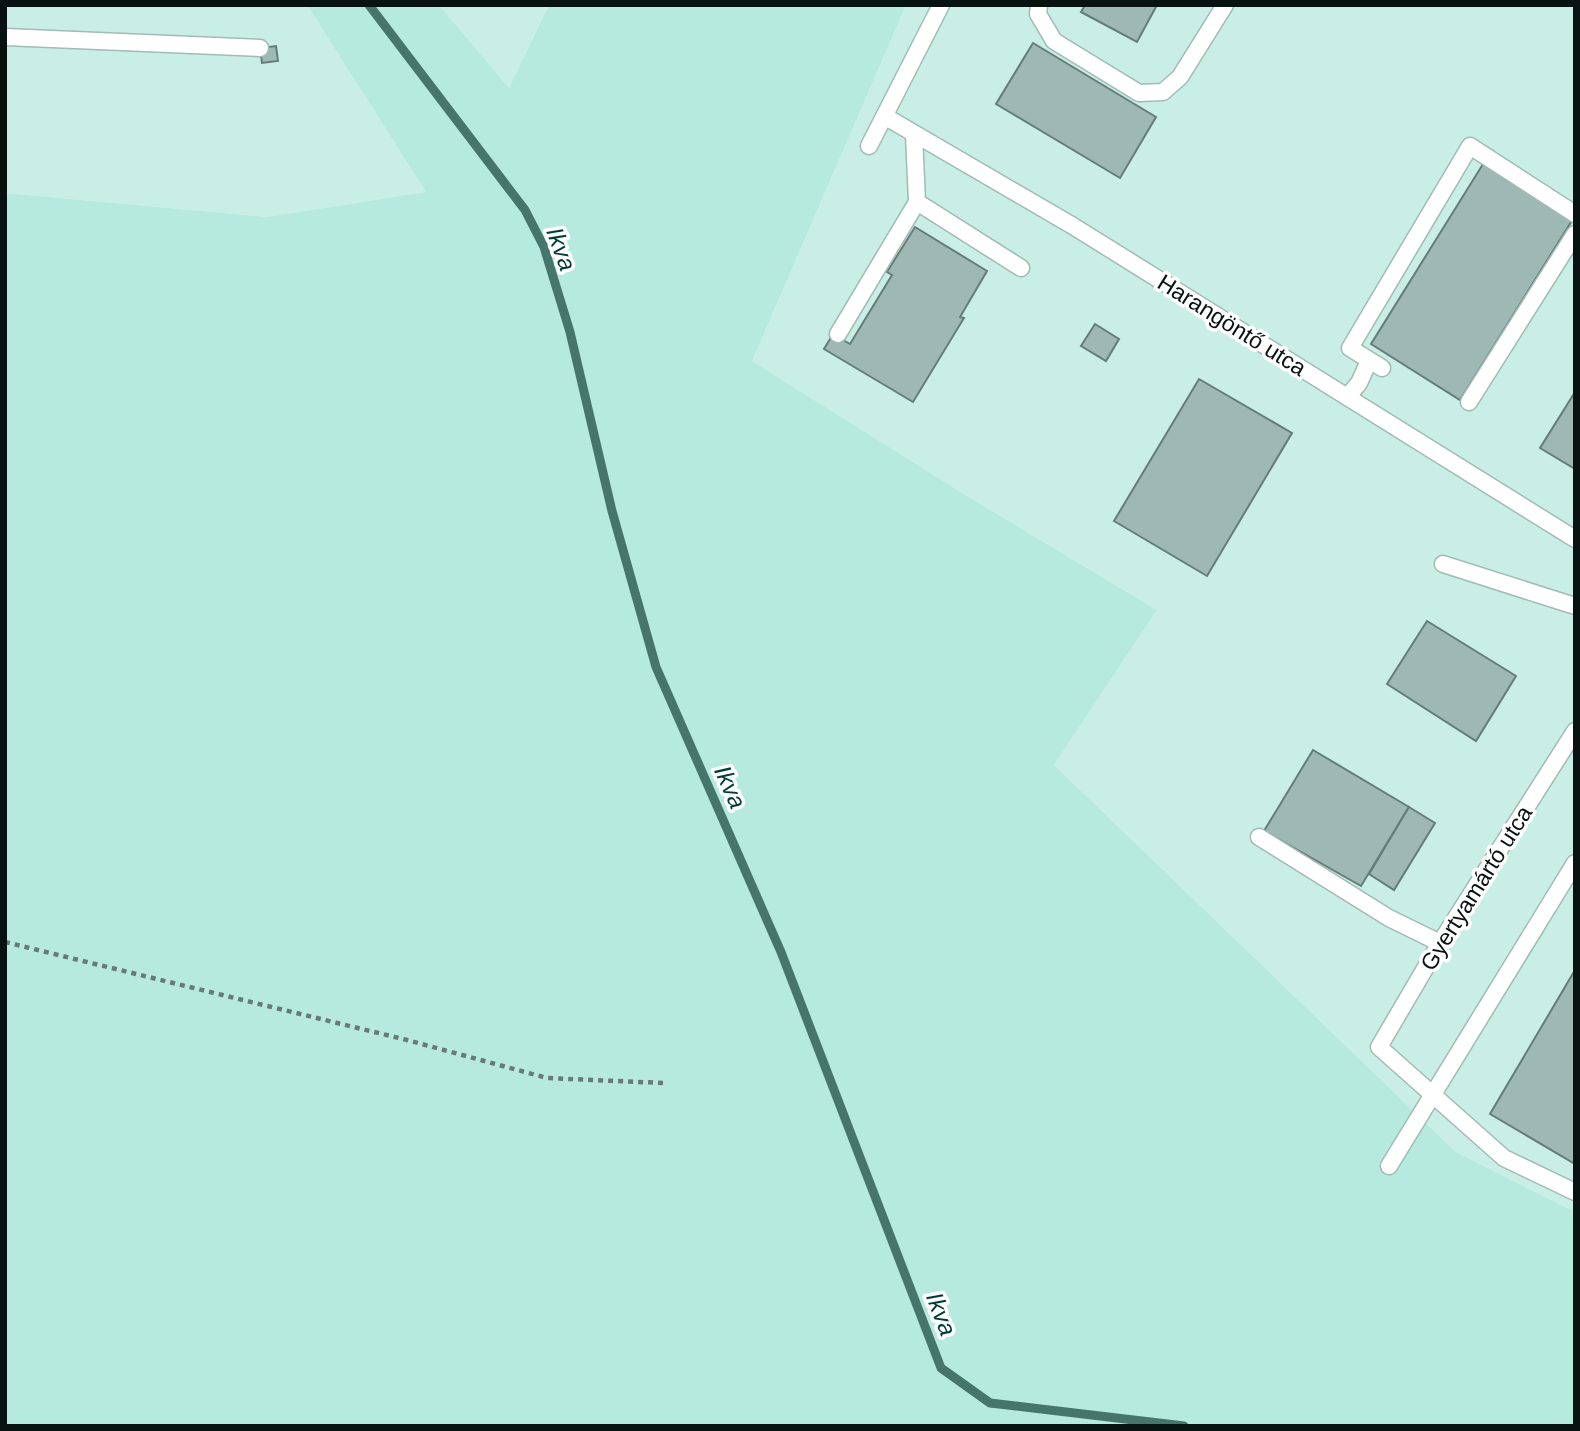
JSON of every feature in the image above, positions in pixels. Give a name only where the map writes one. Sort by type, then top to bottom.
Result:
[{"type":"lane","points":[[869,146],[941,5]]},
{"type":"lane","points":[[1039,5],[1038,14],[1054,41],[1139,93],[1163,92],[1180,77],[1224,5]]},
{"type":"lane","points":[[5,37],[260,48]]},
{"type":"lane","name":"Harangöntő utca","points":[[886,117],[1073,226],[1575,539]]},
{"type":"lane","points":[[838,334],[917,202],[914,135]]},
{"type":"lane","points":[[1348,396],[1375,364],[1350,348],[1470,146],[1575,214]]},
{"type":"lane","points":[[917,202],[1021,268]]},
{"type":"lane","points":[[1469,402],[1575,234]]},
{"type":"lane","points":[[1443,564],[1575,606]]},
{"type":"lane","name":"Gyertyamártó utca","points":[[1431,1095],[1379,1047],[1440,943],[1575,731]]},
{"type":"lane","points":[[1259,837],[1390,918],[1440,943]]},
{"type":"lane","points":[[1389,1166],[1575,863]]},
{"type":"lane","points":[[1431,1095],[1504,1158],[1575,1192]]},
{"type":"path","points":[[5,942],[407,1040],[547,1079],[663,1083]]},
{"type":"shaded area","points":[[5,5],[307,5],[426,192],[268,217],[5,193]]},
{"type":"shaded area","points":[[307,5],[439,5],[509,88],[549,5],[906,5],[752,361],[967,496],[1157,610],[1054,765],[1456,1152],[1575,1212],[1575,1426],[5,1426],[5,193],[267,217],[426,192]]},
{"type":"shaded area","points":[[439,5],[549,5],[509,88]]},
{"type":"shaded area","points":[[906,5],[1575,5],[1575,1212],[1456,1152],[1054,765],[1157,610],[967,496],[752,361]]},
{"type":"building","points":[[1085,5],[1157,5],[1137,42],[1081,12]]},
{"type":"building","points":[[1033,43],[1156,117],[1120,178],[996,104]]},
{"type":"building","points":[[276,46],[278,61],[262,63],[260,48]]},
{"type":"building","points":[[1483,164],[1573,219],[1460,400],[1371,344]]},
{"type":"building","points":[[915,227],[987,271],[960,317],[964,318],[913,402],[824,349],[833,334],[850,344],[892,275],[887,272]]},
{"type":"building","points":[[1095,324],[1119,339],[1106,361],[1081,346]]},
{"type":"building","points":[[1199,379],[1292,433],[1207,576],[1114,521]]},
{"type":"building","points":[[1575,392],[1575,469],[1540,448]]},
{"type":"building","points":[[1427,621],[1516,676],[1476,741],[1387,684]]},
{"type":"building","points":[[1313,750],[1409,807],[1361,886],[1264,831]]},
{"type":"building","points":[[1409,807],[1435,823],[1394,890],[1369,874]]},
{"type":"building","points":[[1575,970],[1575,1164],[1490,1114]]},
{"type":"waterway","name":"Ikva","points":[[369,5],[525,210],[544,247],[570,332],[612,511],[656,667],[781,952],[941,1368],[990,1403],[1184,1426]]}]
